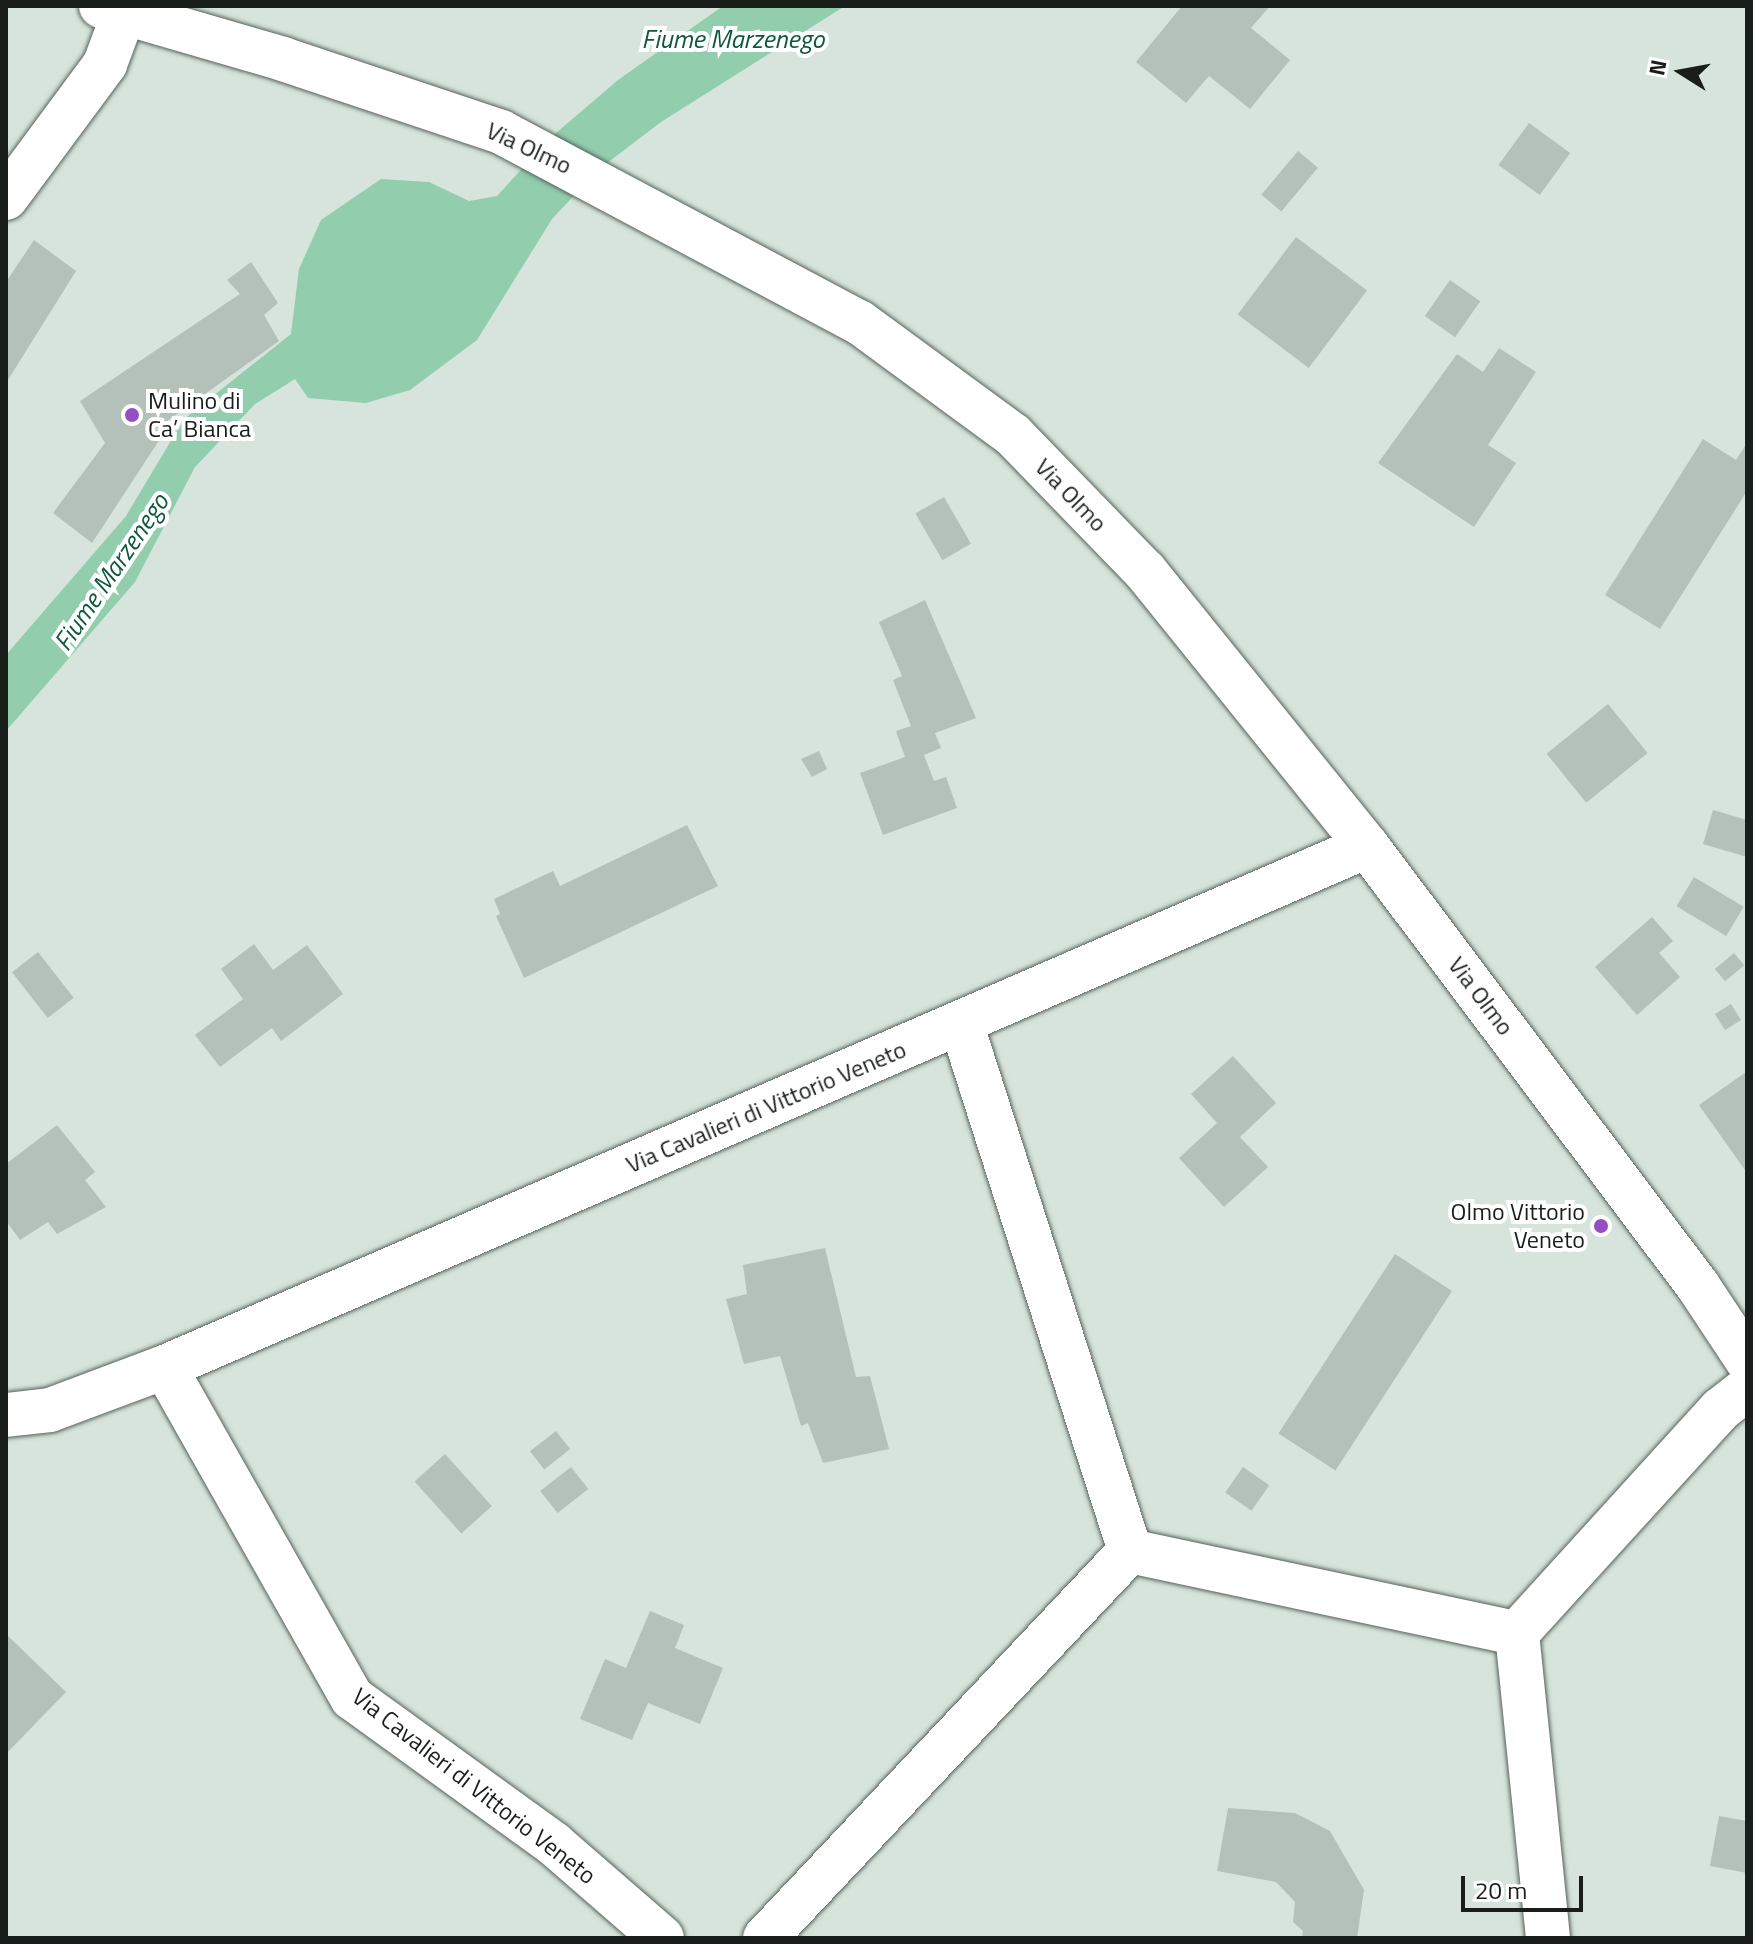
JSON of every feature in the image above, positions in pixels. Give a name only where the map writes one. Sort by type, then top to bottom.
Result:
[{"type":"street","name":"Via Olmo","points":[[129,14],[283,59],[501,132],[626,194],[859,322],[1013,435],[1145,571],[1367,846],[1698,1286],[1747,1360]]},
{"type":"street","points":[[6,198],[105,64],[129,14]]},
{"type":"street","name":"Via Cavalieri di Vittorio Veneto","points":[[6,1415],[50,1410],[165,1367],[1367,846]]},
{"type":"street","points":[[961,1023],[1130,1551]]},
{"type":"street","name":"Via Cavalieri di Vittorio Veneto","points":[[165,1367],[352,1698],[554,1844],[662,1938]]},
{"type":"street","points":[[1548,1938],[1517,1633],[1721,1409],[1747,1389]]},
{"type":"street","points":[[1130,1551],[1517,1633]]},
{"type":"street","points":[[765,1938],[1130,1551]]},
{"type":"water","name":"Fiume Marzenego","points":[[723,6],[845,6],[661,122],[598,170],[552,219],[477,340],[410,390],[366,403],[308,398],[295,379],[255,404],[195,467],[135,582],[6,731],[6,655],[126,516],[184,419],[291,334],[299,269],[321,220],[381,179],[429,182],[469,201],[497,196],[549,139],[618,80]]},
{"type":"building","points":[[1182,6],[1270,6],[1251,28],[1290,60],[1250,109],[1209,76],[1186,103],[1136,62]]},
{"type":"building","points":[[1529,123],[1570,153],[1540,195],[1498,165]]},
{"type":"building","points":[[1298,151],[1318,168],[1281,211],[1261,195]]},
{"type":"building","points":[[1296,237],[1367,291],[1309,368],[1238,314]]},
{"type":"building","points":[[34,240],[76,271],[6,383],[6,282]]},
{"type":"building","name":"Mulino di Ca’ Bianca","points":[[251,262],[278,303],[264,315],[279,341],[156,429],[162,436],[92,543],[53,513],[105,443],[80,401],[240,294],[227,280]]},
{"type":"building","points":[[1450,280],[1480,301],[1455,337],[1425,316]]},
{"type":"building","points":[[1499,348],[1536,372],[1488,445],[1516,463],[1474,527],[1378,463],[1457,354],[1483,372]]},
{"type":"building","points":[[1703,439],[1736,460],[1747,443],[1747,491],[1660,629],[1605,595]]},
{"type":"building","points":[[944,497],[971,544],[942,560],[915,514]]},
{"type":"building","points":[[925,600],[976,718],[935,733],[941,748],[924,755],[934,781],[946,777],[957,808],[883,835],[860,773],[905,757],[896,731],[911,726],[893,680],[902,676],[879,622]]},
{"type":"building","points":[[1608,704],[1648,753],[1586,803],[1547,754]]},
{"type":"building","points":[[819,751],[827,769],[812,777],[801,759]]},
{"type":"building","points":[[1713,810],[1747,820],[1747,857],[1703,844]]},
{"type":"building","points":[[687,825],[718,886],[524,978],[496,916],[500,914],[494,899],[553,871],[560,886]]},
{"type":"building","points":[[1694,877],[1744,907],[1726,936],[1676,906]]},
{"type":"building","points":[[1652,917],[1673,941],[1659,953],[1680,977],[1637,1015],[1595,967]]},
{"type":"building","points":[[254,944],[273,970],[307,945],[343,994],[281,1041],[272,1028],[220,1067],[195,1035],[243,999],[221,969]]},
{"type":"building","points":[[38,952],[74,998],[48,1018],[12,972]]},
{"type":"building","points":[[1734,953],[1744,965],[1725,981],[1715,969]]},
{"type":"building","points":[[1731,1004],[1741,1020],[1725,1030],[1715,1014]]},
{"type":"building","points":[[1233,1056],[1276,1103],[1240,1137],[1268,1167],[1224,1207],[1179,1158],[1217,1123],[1191,1094]]},
{"type":"building","points":[[1747,1074],[1747,1173],[1699,1105]]},
{"type":"building","points":[[57,1125],[95,1172],[85,1180],[106,1207],[57,1234],[48,1222],[20,1240],[6,1221],[6,1164]]},
{"type":"building","points":[[825,1248],[856,1377],[870,1376],[889,1449],[823,1463],[808,1423],[801,1426],[780,1356],[744,1364],[726,1299],[747,1294],[743,1265]]},
{"type":"building","points":[[1395,1254],[1452,1291],[1335,1471],[1278,1433]]},
{"type":"building","points":[[556,1431],[570,1449],[544,1469],[530,1451]]},
{"type":"building","points":[[445,1454],[492,1506],[461,1533],[415,1481]]},
{"type":"building","points":[[571,1467],[588,1489],[558,1513],[540,1491]]},
{"type":"building","points":[[1243,1467],[1269,1485],[1251,1511],[1225,1492]]},
{"type":"building","points":[[650,1611],[684,1625],[675,1648],[723,1668],[700,1724],[648,1703],[632,1740],[580,1719],[605,1659],[626,1668]]},
{"type":"building","points":[[6,1634],[66,1692],[6,1754]]},
{"type":"building","points":[[1228,1808],[1295,1813],[1330,1831],[1364,1890],[1357,1938],[1302,1938],[1303,1931],[1293,1922],[1295,1902],[1276,1882],[1217,1871]]},
{"type":"building","points":[[1719,1816],[1747,1821],[1747,1873],[1710,1866]]},
{"type":"place","name":"Mulino di Ca’ Bianca","points":[[132,415]]},
{"type":"place","name":"Olmo Vittorio Veneto","points":[[1601,1226]]}]
